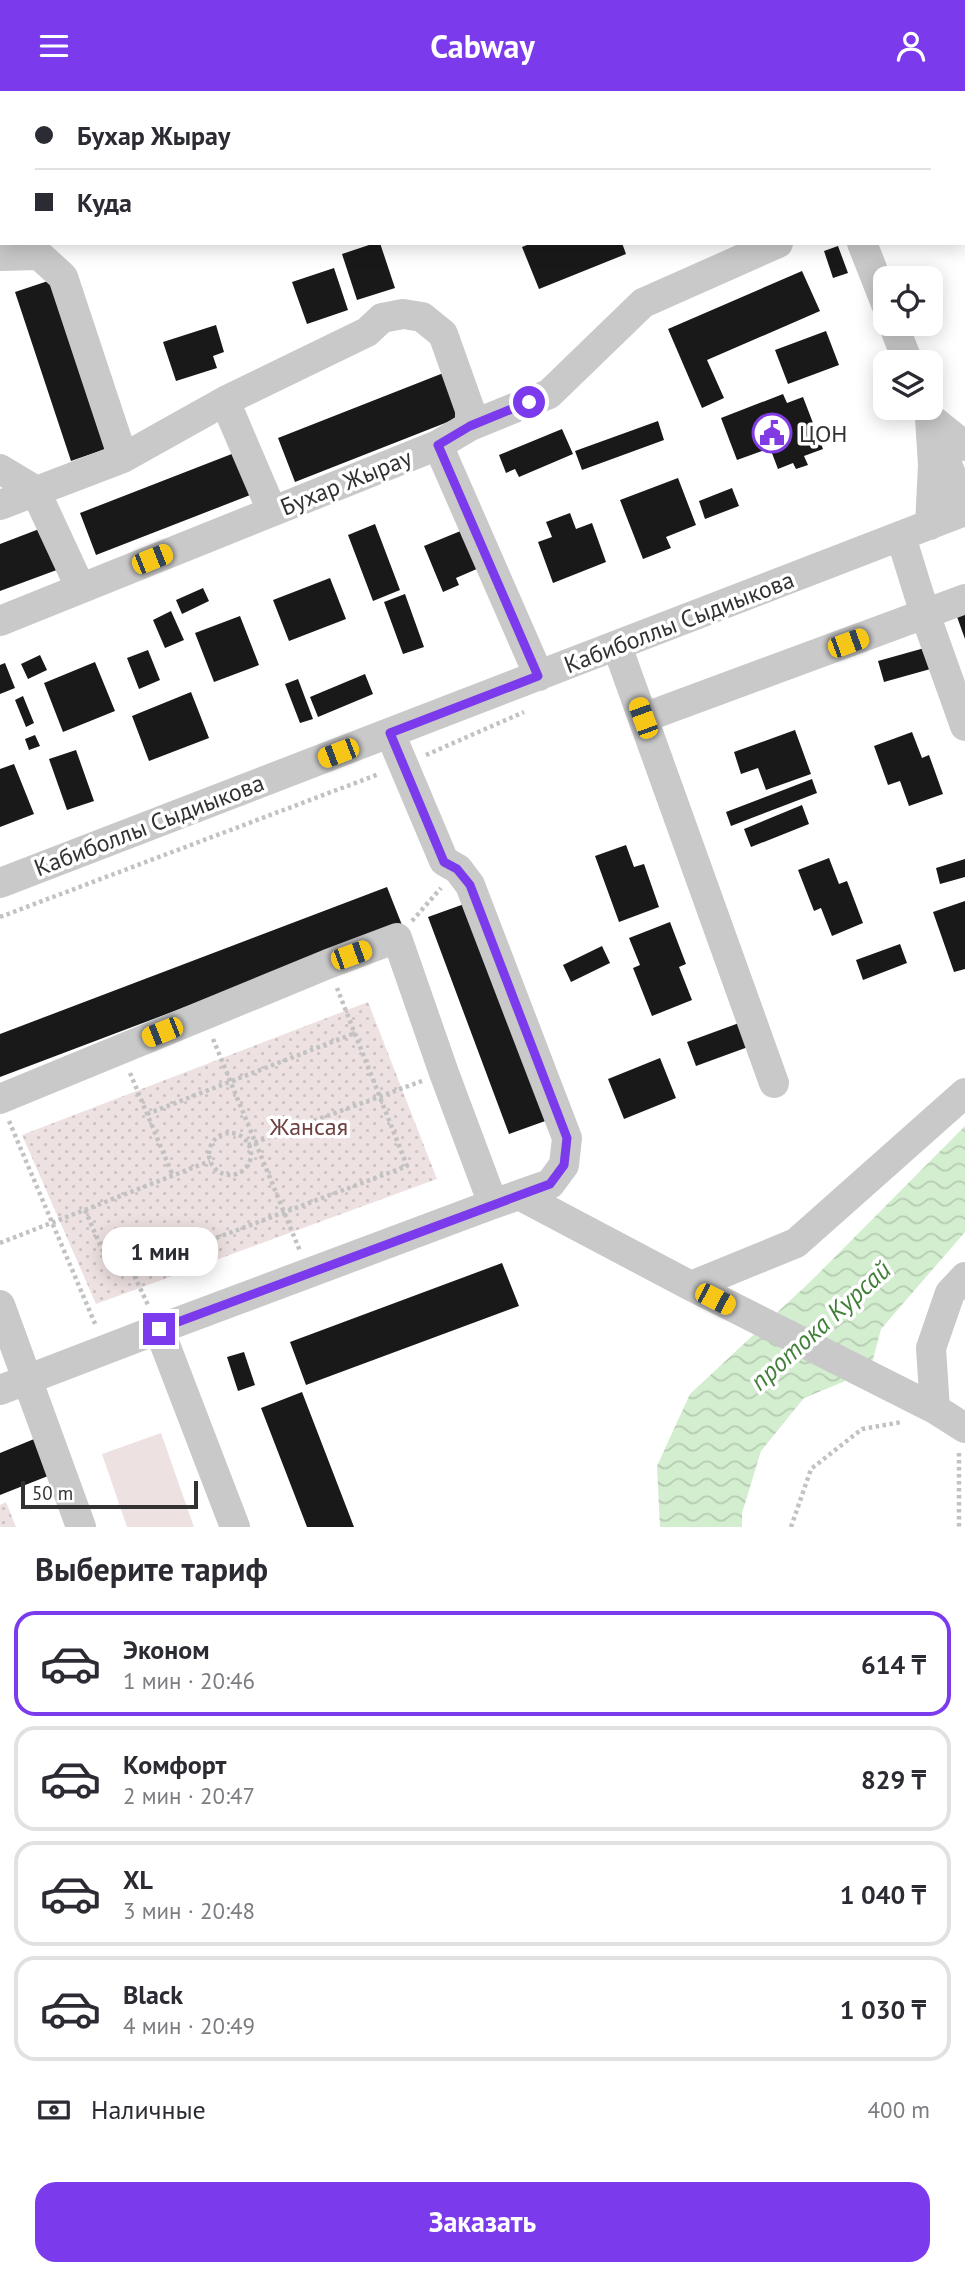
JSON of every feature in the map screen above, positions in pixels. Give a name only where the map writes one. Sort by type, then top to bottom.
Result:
[{"type":"street","name":"Бухар Жырау","points":[[0,621],[438,445],[470,426],[549,394],[643,303],[774,245]]},
{"type":"street","points":[[863,245],[873,271]]},
{"type":"street","points":[[0,256],[39,254],[63,278],[123,458]]},
{"type":"street","points":[[0,505],[123,458],[225,401],[367,332],[382,318],[403,314],[422,317],[443,334],[470,410],[470,426]]},
{"type":"street","points":[[225,401],[272,511]]},
{"type":"street","points":[[929,420],[933,465],[930,525]]},
{"type":"street","points":[[931,420],[965,510]]},
{"type":"street","points":[[936,420],[965,446]]},
{"type":"street","points":[[438,445],[538,676]]},
{"type":"street","points":[[0,469],[35,490],[80,587]]},
{"type":"street","name":"Кабиболлы Сыдиыкова","points":[[0,883],[901,537],[965,510]]},
{"type":"street","points":[[901,537],[965,726]]},
{"type":"street","points":[[643,718],[965,599]]},
{"type":"street","points":[[617,646],[774,1083]]},
{"type":"street","points":[[13,1385],[550,1184],[564,1165],[567,1138],[470,885],[457,869],[444,862],[390,733]]},
{"type":"street","points":[[3,1105],[120,1049],[397,938],[444,1073],[506,1200],[691,1286],[953,1420]]},
{"type":"street","points":[[691,1286],[796,1243],[965,1093]]},
{"type":"street","points":[[953,1420],[932,1348],[950,1293],[965,1277]]},
{"type":"street","points":[[0,1305],[13,1385],[81,1527]]},
{"type":"street","points":[[159,1329],[235,1527]]},
{"type":"path","points":[[0,917],[403,765],[526,711]]},
{"type":"path","points":[[397,938],[457,869]]},
{"type":"path","points":[[131,1270],[407,1166],[328,964]]},
{"type":"path","points":[[204,1015],[309,1273]]},
{"type":"path","points":[[147,1114],[355,1033]]},
{"type":"path","points":[[120,1049],[173,1176]]},
{"type":"path","points":[[248,1145],[444,1073]]},
{"type":"path","points":[[3,1105],[106,1350]]},
{"type":"path","points":[[238,1135],[248,1145],[248,1165],[238,1174],[225,1175],[218,1172],[210,1161],[210,1147],[219,1137],[238,1135]]},
{"type":"path","points":[[0,1243],[210,1161]]},
{"type":"path","points":[[85,1210],[108,1263],[125,1256],[159,1329]]},
{"type":"path","points":[[791,1527],[811,1469],[862,1429],[914,1420],[953,1420],[959,1527]]},
{"type":"green space","name":"Жансая","points":[[368,1002],[437,1179],[96,1304],[22,1135]]},
{"type":"green space","points":[[161,1433],[194,1527],[127,1527],[102,1454]]},
{"type":"green space","points":[[6,1502],[16,1527],[0,1527],[0,1505]]},
{"type":"water","name":"протока Курсай","points":[[965,1126],[965,1232],[881,1329],[872,1363],[843,1382],[804,1398],[761,1451],[742,1513],[742,1527],[660,1527],[657,1466],[690,1394],[811,1281]]},
{"type":"building","points":[[369,245],[381,245],[395,288],[357,300],[342,254]]},
{"type":"building","points":[[623,245],[626,254],[539,289],[522,247]]},
{"type":"building","points":[[838,246],[848,273],[833,278],[824,251]]},
{"type":"building","points":[[334,268],[348,310],[307,324],[292,282]]},
{"type":"building","points":[[802,271],[820,311],[707,360],[724,398],[702,408],[668,329]]},
{"type":"building","points":[[57,278],[114,446],[71,461],[15,292]]},
{"type":"building","points":[[216,325],[224,352],[213,356],[217,368],[176,381],[163,342]]},
{"type":"building","name":"ЦОН","points":[[826,331],[839,365],[788,384],[775,350]]},
{"type":"building","points":[[446,372],[463,416],[295,482],[278,438]]},
{"type":"building","name":"ЦОН","points":[[783,394],[787,403],[803,397],[823,449],[804,456],[808,465],[796,469],[793,463],[778,469],[770,448],[737,460],[721,418]]},
{"type":"building","points":[[658,421],[664,440],[582,470],[575,451]]},
{"type":"building","points":[[562,429],[573,454],[519,477],[515,469],[506,473],[499,455]]},
{"type":"building","points":[[242,450],[258,492],[96,555],[80,513]]},
{"type":"building","points":[[678,478],[696,525],[666,537],[671,548],[643,559],[620,500]]},
{"type":"building","points":[[732,488],[739,506],[705,519],[699,501]]},
{"type":"building","points":[[570,513],[576,529],[592,523],[606,562],[553,583],[538,542],[552,537],[546,522]]},
{"type":"building","points":[[375,524],[400,590],[373,601],[348,535]]},
{"type":"building","points":[[47,526],[62,568],[0,591],[0,544]]},
{"type":"building","points":[[463,530],[479,568],[456,578],[459,585],[443,592],[424,546]]},
{"type":"building","points":[[330,578],[346,619],[289,641],[273,600]]},
{"type":"building","points":[[203,588],[209,601],[182,614],[176,600]]},
{"type":"building","points":[[405,594],[424,647],[403,654],[384,602]]},
{"type":"building","points":[[171,611],[184,640],[165,648],[153,620]]},
{"type":"building","points":[[965,611],[965,639],[956,614]]},
{"type":"building","points":[[240,616],[259,665],[214,682],[195,633]]},
{"type":"building","points":[[928,647],[934,668],[884,682],[878,661]]},
{"type":"building","points":[[148,650],[160,680],[139,689],[127,658]]},
{"type":"building","points":[[40,655],[47,670],[28,679],[21,664]]},
{"type":"building","points":[[95,662],[115,711],[63,732],[44,683]]},
{"type":"building","points":[[5,663],[15,688],[0,694],[0,665]]},
{"type":"building","points":[[365,674],[373,694],[318,717],[310,697]]},
{"type":"building","points":[[298,679],[313,719],[300,723],[285,684]]},
{"type":"building","points":[[191,692],[209,738],[149,761],[132,716]]},
{"type":"building","points":[[23,696],[34,723],[26,727],[15,700]]},
{"type":"building","points":[[795,730],[811,774],[766,790],[758,768],[741,774],[734,752]]},
{"type":"building","points":[[912,732],[922,758],[929,755],[943,794],[909,806],[900,781],[888,785],[874,746]]},
{"type":"building","points":[[35,735],[40,746],[29,750],[25,739]]},
{"type":"building","points":[[76,750],[94,801],[67,810],[49,759]]},
{"type":"building","points":[[14,764],[34,814],[0,827],[0,769]]},
{"type":"building","points":[[812,779],[817,793],[731,826],[726,812]]},
{"type":"building","points":[[802,805],[809,824],[751,847],[744,829]]},
{"type":"building","points":[[626,845],[634,867],[644,864],[659,907],[619,922],[595,856]]},
{"type":"building","points":[[829,858],[839,884],[847,881],[863,923],[832,936],[821,908],[814,911],[798,870]]},
{"type":"building","points":[[965,859],[965,877],[940,884],[936,868]]},
{"type":"building","points":[[387,887],[402,925],[0,1077],[0,1034]]},
{"type":"building","points":[[965,901],[965,969],[954,972],[933,912]]},
{"type":"building","points":[[467,903],[548,1120],[509,1134],[428,917]]},
{"type":"building","points":[[670,922],[686,964],[679,967],[692,1000],[652,1016],[633,968],[640,965],[629,938]]},
{"type":"building","points":[[900,944],[907,963],[863,980],[856,960]]},
{"type":"building","points":[[602,946],[610,963],[571,982],[563,965]]},
{"type":"building","points":[[739,1023],[748,1047],[696,1066],[687,1042]]},
{"type":"building","points":[[660,1058],[676,1098],[624,1119],[608,1079]]},
{"type":"building","points":[[502,1263],[519,1306],[306,1385],[290,1342]]},
{"type":"building","points":[[244,1352],[255,1385],[238,1391],[227,1357]]},
{"type":"building","points":[[302,1392],[354,1527],[307,1527],[261,1408]]},
{"type":"building","points":[[39,1437],[53,1474],[0,1495],[0,1453]]},
{"type":"place","name":"ЦОН","points":[[772,433]]},
{"type":"route","points":[[159,1329],[550,1184],[564,1165],[567,1138],[470,885],[457,869],[444,862],[390,733],[538,676],[438,445],[470,426],[529,402]]}]
